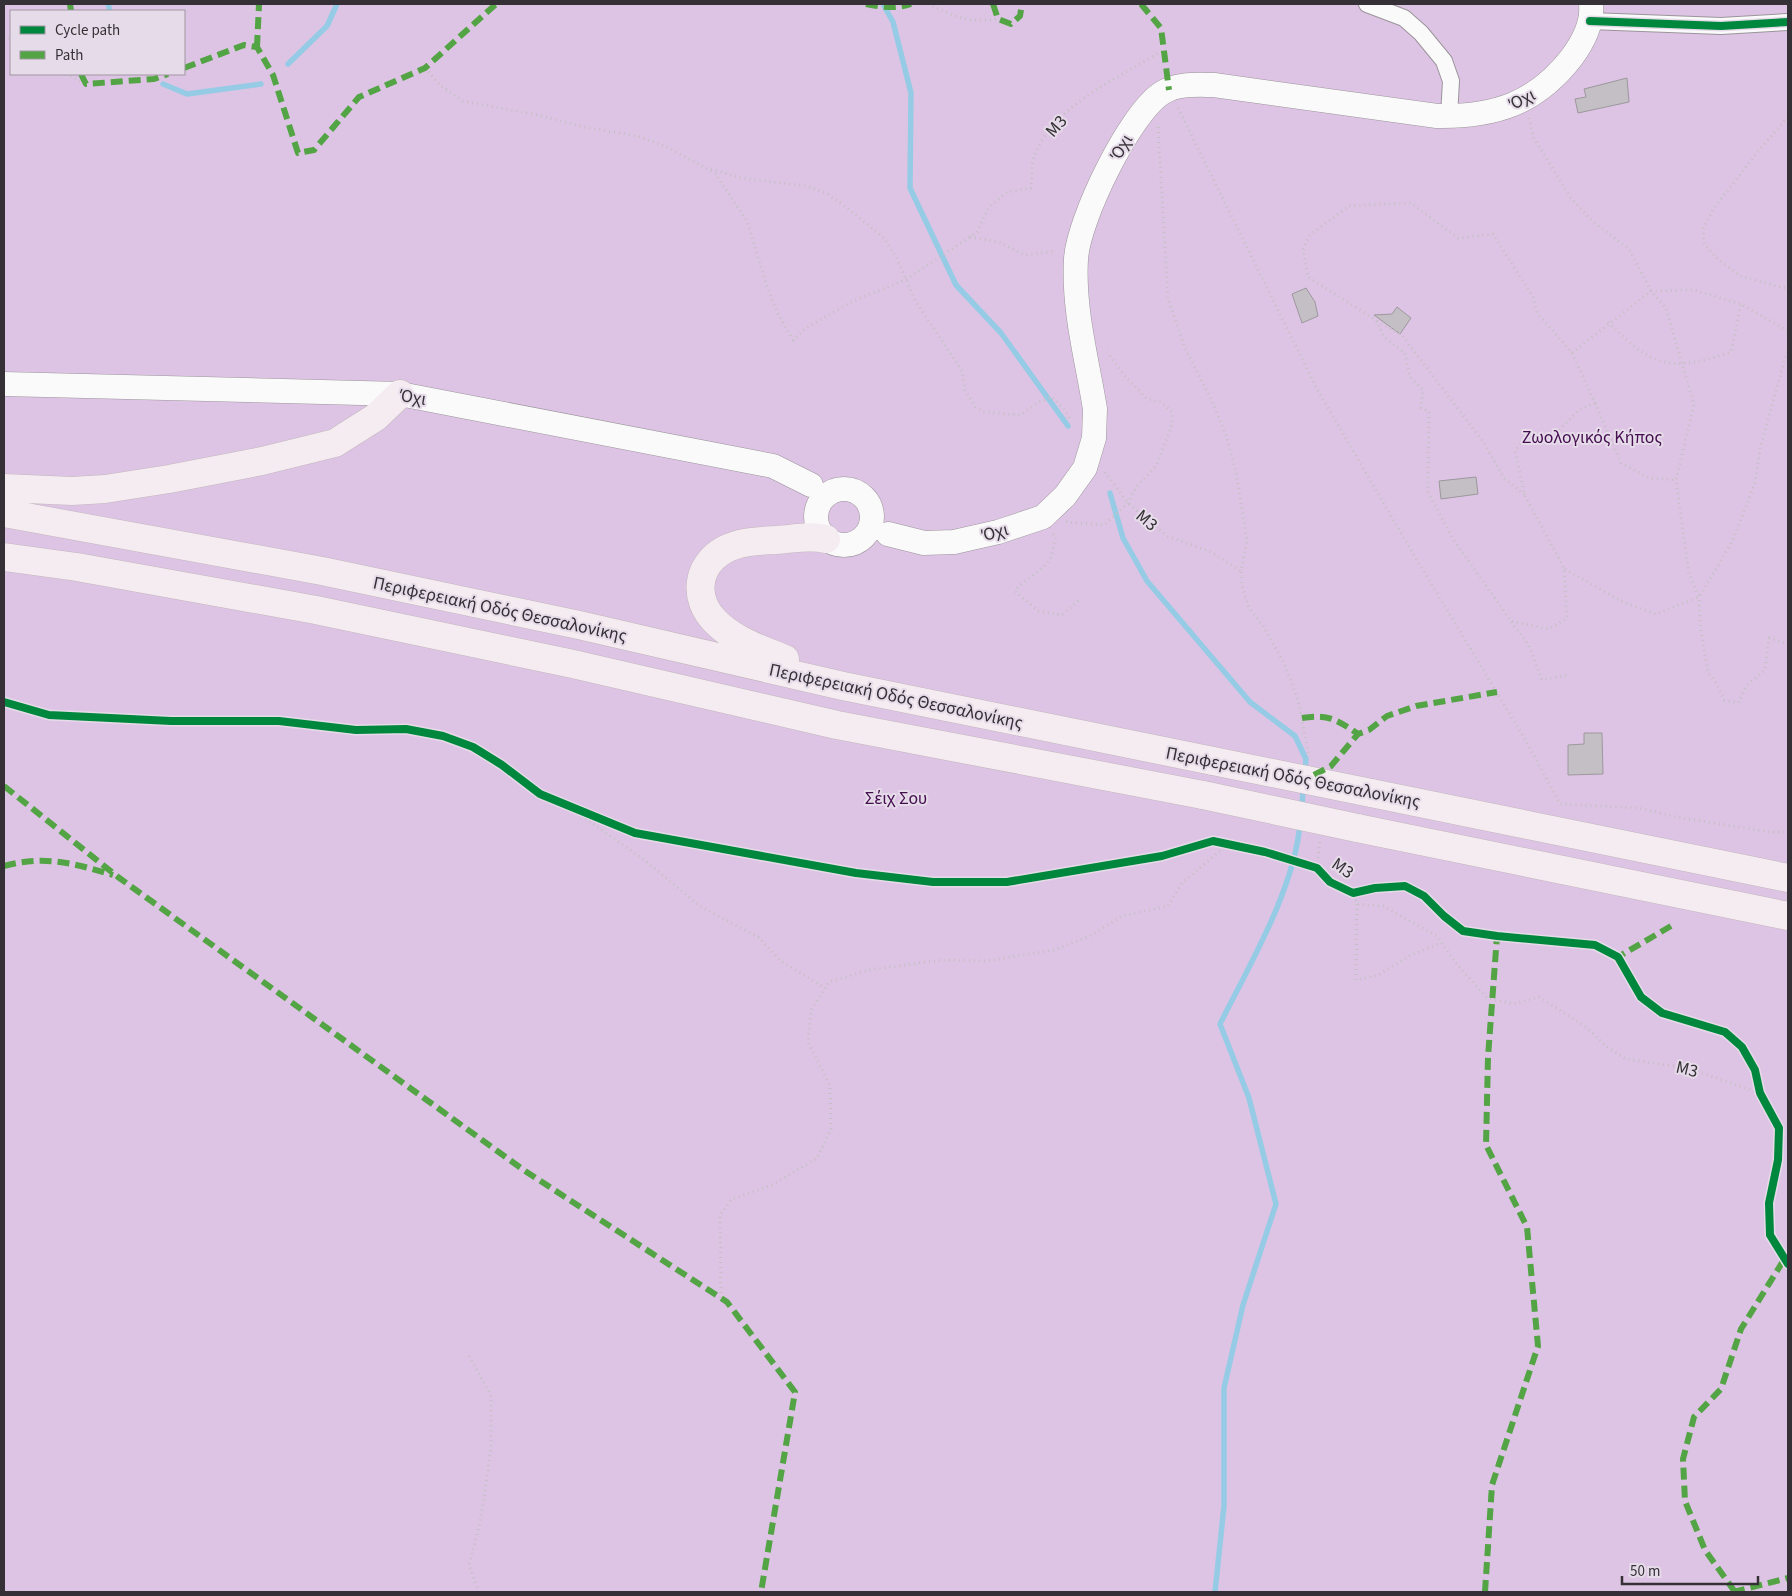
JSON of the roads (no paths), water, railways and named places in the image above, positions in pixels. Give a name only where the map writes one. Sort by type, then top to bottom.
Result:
[{"type":"highway","points":[[4,488],[72,491],[128,486],[271,458],[335,443],[376,417],[400,394]]},
{"type":"highway","name":"Περιφερειακή Οδός Θεσσαλονίκης","points":[[4,513],[322,571],[579,625],[843,686],[1788,878]]},
{"type":"highway","points":[[826,539],[815,536],[733,546],[724,550],[710,562],[701,579],[699,593],[714,621],[738,639],[843,686]]},
{"type":"highway","name":"Περιφερειακή Οδός Θεσσαλονίκης","points":[[4,557],[77,567],[316,610],[573,664],[837,725],[1203,795],[1788,916]]},
{"type":"main road","name":"Όχι","points":[[861,540],[872,535],[888,534],[924,543],[954,542],[998,532],[1043,517],[1077,482],[1090,453],[1095,425],[1095,409],[1077,310],[1077,248],[1089,207],[1115,157],[1150,104],[1169,90],[1187,85],[1230,86],[1376,109],[1449,116],[1494,111],[1532,96],[1546,85],[1568,62],[1584,38],[1591,12]]},
{"type":"main road","name":"Όχι","points":[[4,384],[400,394],[773,466],[798,476],[814,495]]},
{"type":"main road","points":[[872,514],[868,533],[861,540],[843,546],[826,539],[816,524],[814,495],[830,492],[838,488],[857,491],[870,505],[872,514],[880,528],[888,534]]},
{"type":"street","points":[[1367,4],[1404,18],[1421,33],[1444,61],[1451,81],[1449,116]]},
{"type":"street","points":[[1591,12],[1721,26],[1788,22]]},
{"type":"waterway","points":[[108,4],[110,10]]},
{"type":"waterway","points":[[288,64],[327,26],[337,4]]},
{"type":"waterway","points":[[883,4],[893,22],[911,93],[910,188],[956,285],[1001,333],[1068,426]]},
{"type":"waterway","points":[[163,84],[187,94],[261,84]]},
{"type":"waterway","points":[[1110,493],[1123,538],[1147,581],[1250,702],[1295,736],[1306,759],[1305,772]]},
{"type":"waterway","points":[[1302,809],[1303,786]]},
{"type":"waterway","points":[[1215,1592],[1224,1506],[1224,1388],[1243,1305],[1276,1204],[1249,1098],[1220,1024],[1257,952],[1280,900],[1296,848],[1300,823]]},
{"type":"park label","name":"Ζωολογικός Κήπος","points":[[1592,437]]},
{"type":"park label","name":"Σέιχ Σου","points":[[896,798]]}]
